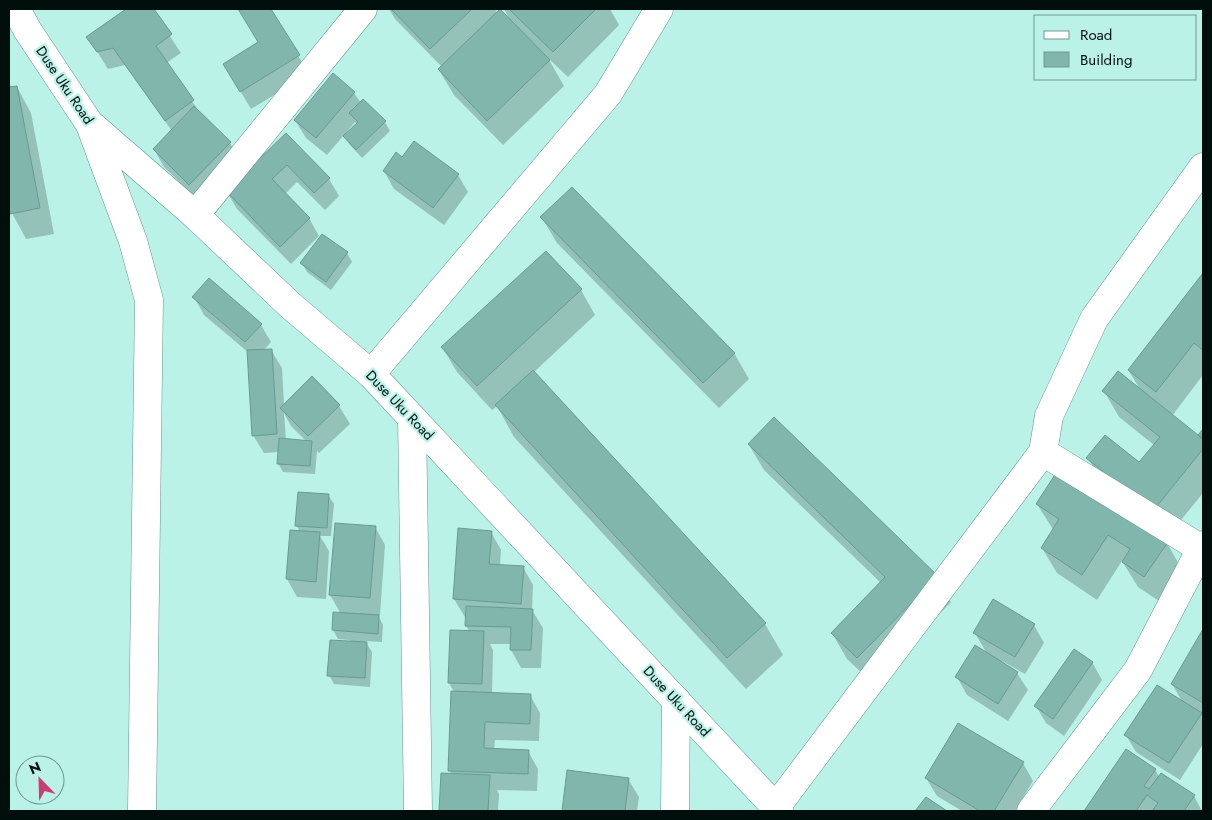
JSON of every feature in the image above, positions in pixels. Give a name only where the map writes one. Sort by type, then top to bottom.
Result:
[{"type":"street","name":"Duse Uku Road","points":[[16,9],[28,31],[89,123],[195,216],[290,305],[371,374],[778,809]]},
{"type":"street","points":[[195,216],[363,9]]},
{"type":"street","points":[[371,374],[608,94],[659,9]]},
{"type":"street","points":[[89,123],[133,241],[149,300],[142,811]]},
{"type":"street","points":[[778,809],[1043,452],[1049,416],[1094,319],[1203,167]]},
{"type":"street","points":[[412,418],[418,811]]},
{"type":"street","points":[[1031,811],[1138,670],[1202,546],[1043,452]]},
{"type":"street","points":[[675,811],[676,700]]},
{"type":"building","points":[[126,9],[154,9],[172,34],[156,46],[194,100],[165,121],[113,48],[97,52],[86,37]]},
{"type":"building","points":[[238,9],[271,9],[300,55],[240,92],[223,64],[258,42]]},
{"type":"building","points":[[391,9],[472,9],[430,49]]},
{"type":"building","points":[[500,9],[550,60],[487,121],[438,69]]},
{"type":"building","points":[[509,9],[596,9],[553,52]]},
{"type":"building","points":[[333,73],[355,92],[316,138],[294,120]]},
{"type":"building","points":[[17,86],[40,208],[10,214],[9,87]]},
{"type":"building","points":[[363,99],[386,121],[356,150],[343,136],[358,122],[349,113]]},
{"type":"building","points":[[194,106],[231,142],[189,185],[153,149]]},
{"type":"building","points":[[286,133],[330,178],[314,193],[287,165],[272,179],[310,218],[280,247],[226,191]]},
{"type":"building","points":[[414,141],[459,174],[433,208],[383,171],[396,152],[402,157]]},
{"type":"building","points":[[572,187],[735,353],[703,383],[540,217]]},
{"type":"building","points":[[322,234],[348,252],[326,282],[300,263]]},
{"type":"building","points":[[546,251],[582,289],[477,386],[441,347]]},
{"type":"building","points":[[1203,273],[1203,350],[1194,343],[1156,392],[1128,370]]},
{"type":"building","points":[[209,278],[262,324],[245,342],[192,297]]},
{"type":"building","points":[[272,349],[277,434],[252,436],[247,350]]},
{"type":"building","points":[[533,370],[766,623],[727,658],[495,405]]},
{"type":"building","points":[[1118,371],[1203,439],[1203,449],[1153,511],[1086,458],[1105,435],[1139,462],[1160,437],[1102,391]]},
{"type":"building","points":[[312,376],[340,405],[308,436],[280,408]]},
{"type":"building","points":[[774,417],[938,576],[857,658],[831,633],[885,577],[748,444]]},
{"type":"building","points":[[1203,429],[1203,439],[1198,435]]},
{"type":"building","points":[[279,438],[312,441],[310,466],[277,464]]},
{"type":"building","points":[[1058,470],[1168,542],[1144,577],[1122,562],[1130,549],[1108,535],[1082,575],[1041,548],[1059,519],[1036,504]]},
{"type":"building","points":[[298,492],[329,494],[327,528],[295,526]]},
{"type":"building","points":[[335,523],[376,526],[370,598],[329,595]]},
{"type":"building","points":[[458,528],[492,531],[489,564],[524,566],[521,604],[453,599]]},
{"type":"building","points":[[290,530],[320,532],[316,582],[286,579]]},
{"type":"building","points":[[993,599],[1035,624],[1015,657],[973,633]]},
{"type":"building","points":[[466,606],[533,609],[531,650],[510,650],[511,627],[465,626]]},
{"type":"building","points":[[333,612],[379,615],[378,634],[332,630]]},
{"type":"building","points":[[1203,629],[1203,703],[1171,684]]},
{"type":"building","points":[[450,630],[484,631],[482,684],[448,683]]},
{"type":"building","points":[[330,640],[367,642],[365,678],[327,676]]},
{"type":"building","points":[[975,645],[1018,672],[998,704],[955,677]]},
{"type":"building","points":[[1074,649],[1093,662],[1053,719],[1034,706]]},
{"type":"building","points":[[1157,685],[1202,713],[1169,763],[1124,735]]},
{"type":"building","points":[[451,691],[531,694],[530,724],[485,722],[484,748],[529,750],[528,774],[448,771]]},
{"type":"building","points":[[958,723],[1024,762],[994,811],[980,811],[925,778]]},
{"type":"building","points":[[1126,749],[1156,769],[1144,786],[1149,789],[1161,773],[1195,795],[1184,811],[1152,811],[1158,803],[1147,795],[1136,811],[1084,811]]},
{"type":"building","points":[[567,770],[629,778],[625,811],[562,811]]},
{"type":"building","points":[[441,773],[490,775],[488,811],[439,811]]},
{"type":"building","points":[[926,797],[947,811],[915,811]]}]
